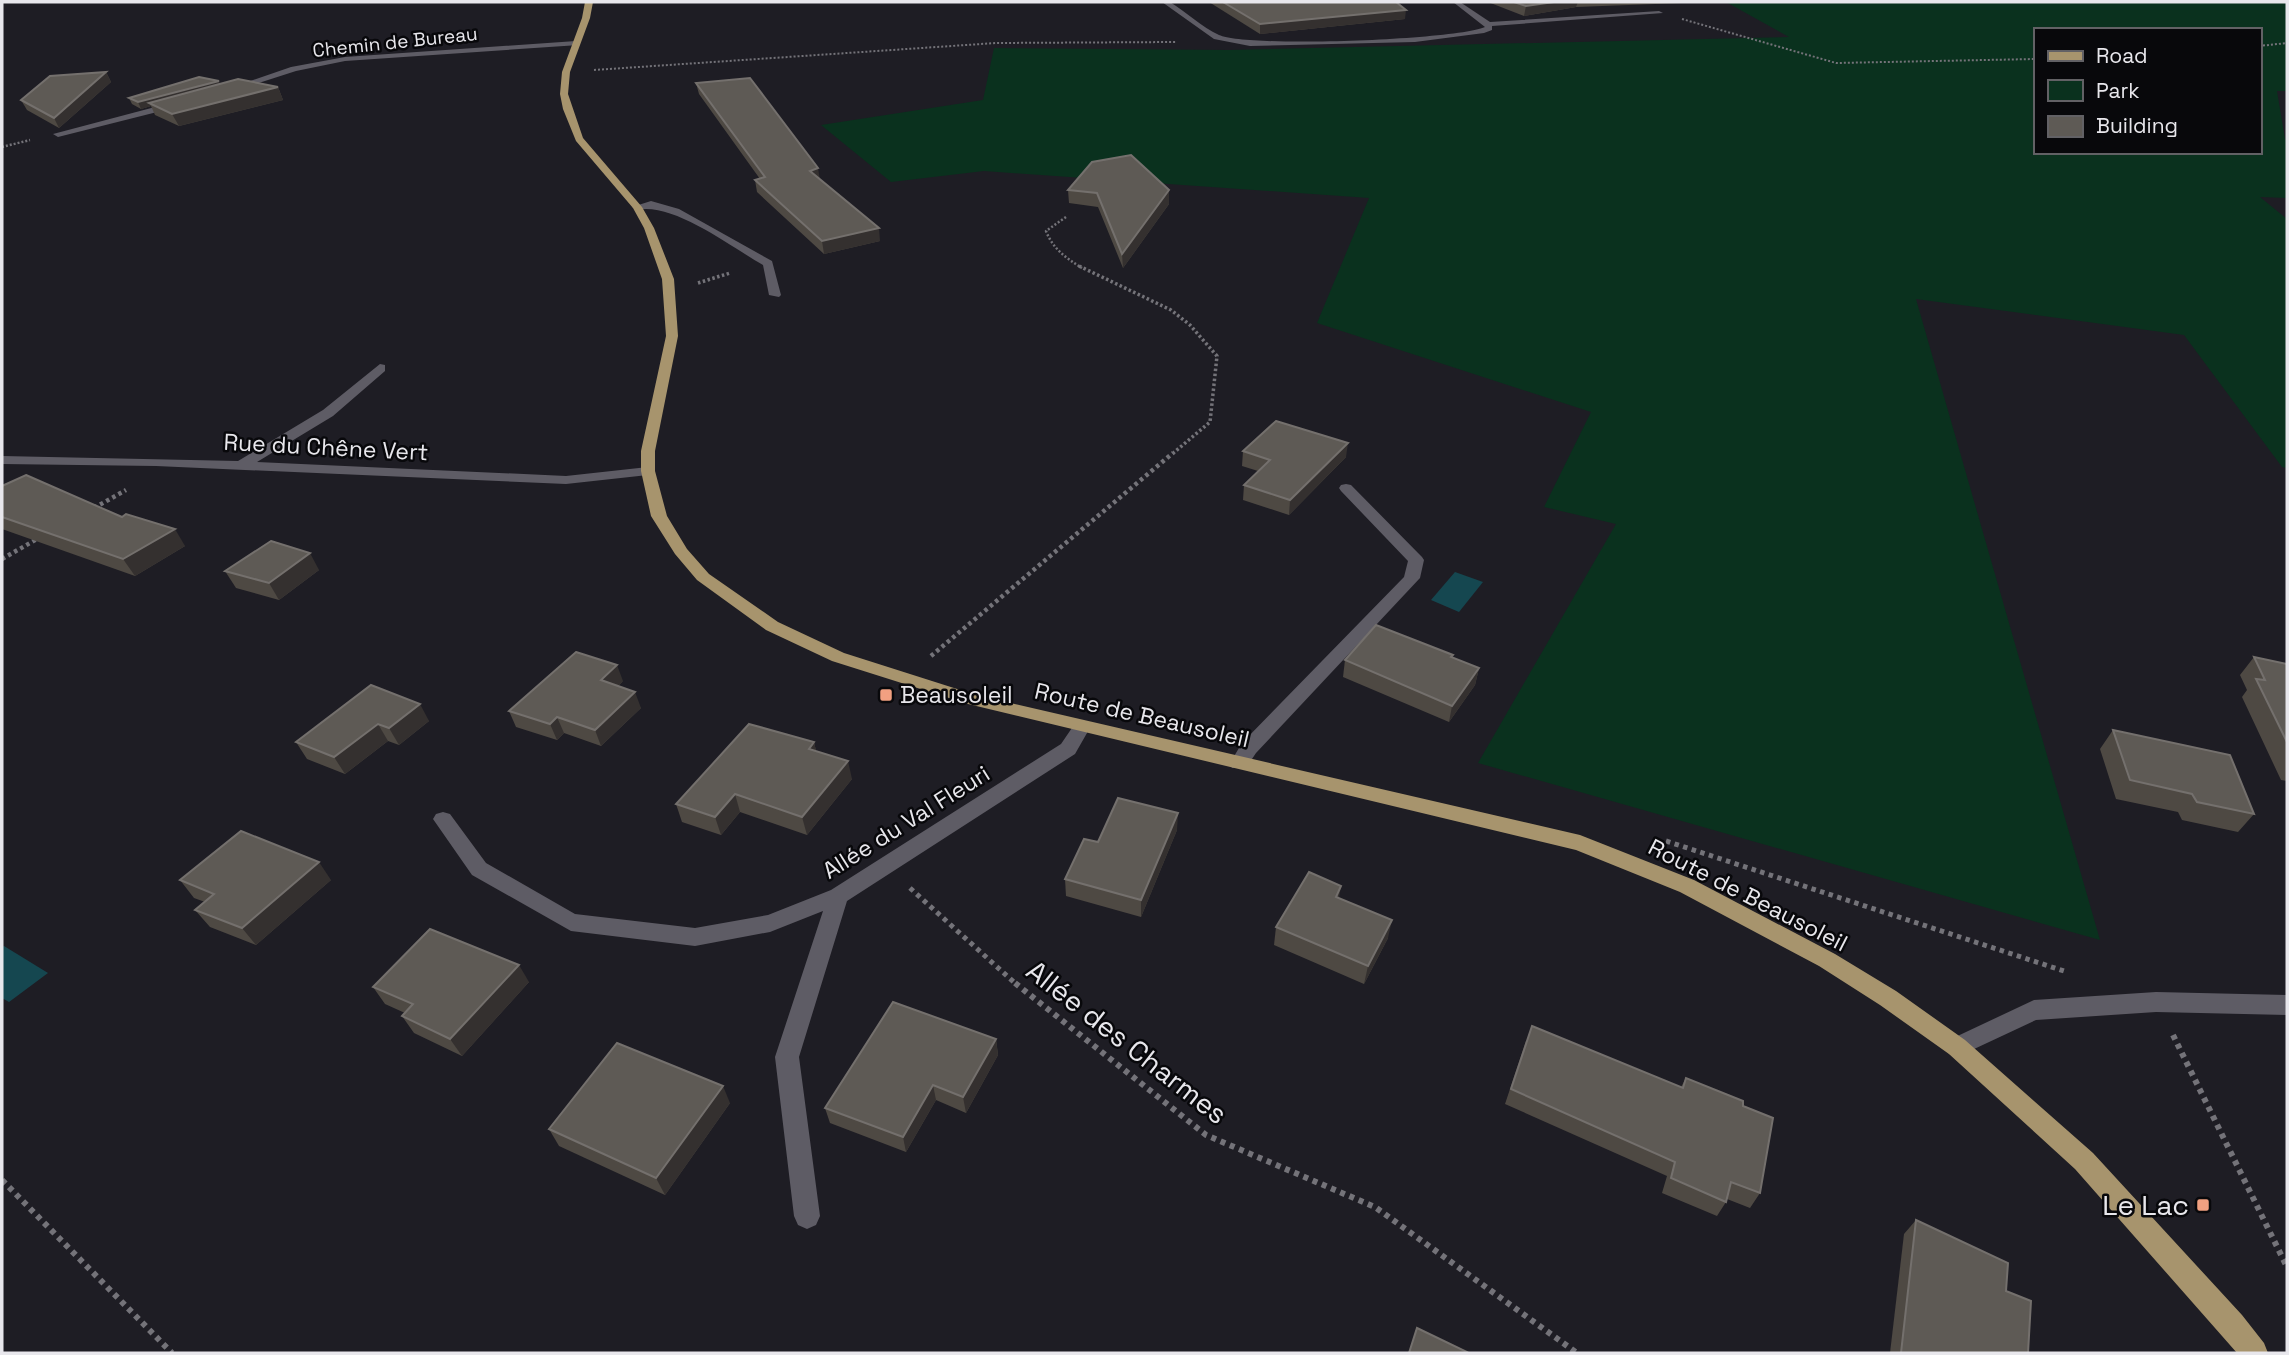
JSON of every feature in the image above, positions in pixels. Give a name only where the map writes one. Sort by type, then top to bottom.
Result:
[{"type":"main road","name":"Route de Beausoleil","points":[[589,2],[564,82],[564,94],[579,139],[637,207],[658,247],[668,279],[672,336],[648,451],[648,471],[659,516],[681,551],[703,577],[772,626],[838,657],[904,678],[1082,726],[1580,843],[1687,886],[1827,960],[1888,998],[1957,1047],[2084,1161],[2254,1353]]},
{"type":"street","points":[[1166,2],[1217,37],[1250,44],[1415,40],[1472,34],[1489,28],[1489,24]]},
{"type":"street","points":[[1456,2],[1489,24],[1660,13]]},
{"type":"street","name":"Chemin de Bureau","points":[[223,92],[295,69],[345,60],[576,43]]},
{"type":"street","points":[[58,134],[186,102]]},
{"type":"street","points":[[637,207],[652,204],[675,211],[768,262],[775,295]]},
{"type":"street","points":[[242,466],[328,413],[380,368]]},
{"type":"street","name":"Rue du Chêne Vert","points":[[2,460],[176,463],[566,480],[648,471]]},
{"type":"street","points":[[1239,763],[1249,748],[1412,578],[1416,560],[1346,488]]},
{"type":"street","name":"Allée du Val Fleuri","points":[[443,820],[479,869],[571,922],[695,937],[770,923],[838,896],[1068,749],[1082,726]]},
{"type":"street","points":[[807,1216],[787,1057],[838,896]]},
{"type":"street","points":[[1957,1047],[2034,1010],[2156,1002],[2287,1005]]},
{"type":"path","points":[[1660,13],[1836,63],[2034,59]]},
{"type":"path","points":[[596,61],[590,71],[996,43],[1233,42]]},
{"type":"path","points":[[2261,46],[2287,43]]},
{"type":"path","points":[[904,678],[1210,422],[1217,356],[1202,336],[1171,310],[1061,256],[1047,240],[1046,231],[1066,217]]},
{"type":"path","points":[[694,284],[743,269]]},
{"type":"path","points":[[83,514],[176,463]]},
{"type":"path","points":[[2,559],[48,533]]},
{"type":"path","points":[[1657,839],[2079,976]]},
{"type":"path","name":"Allée des Charmes","points":[[885,866],[1031,998],[1206,1135],[1374,1207],[1577,1353]]},
{"type":"path","points":[[2156,1002],[2287,1267]]},
{"type":"path","points":[[2,1180],[172,1353]]},
{"type":"green space","points":[[1726,2],[2287,2],[2287,91],[2277,91],[2287,140],[2287,198],[2260,197],[2287,219],[2287,468],[2282,467],[2184,335],[1916,299],[2100,940],[1478,763],[1616,524],[1544,507],[1591,412],[1317,323],[1369,198],[984,171],[891,182],[821,125],[983,100],[994,48],[1229,50],[1789,37]]},
{"type":"water","points":[[1455,572],[1483,582],[1459,612],[1431,600]]},
{"type":"water","points":[[4,946],[48,973],[9,1002],[2,998]]},
{"type":"building","points":[[1223,2],[1396,2],[1406,10],[1260,24]]},
{"type":"building","points":[[1514,2],[1554,2],[1526,6]]},
{"type":"building","points":[[106,72],[54,118],[21,100],[50,76]]},
{"type":"building","points":[[199,77],[219,81],[138,102],[129,98]]},
{"type":"building","points":[[750,78],[818,168],[810,171],[879,228],[822,241],[755,180],[765,177],[696,83]]},
{"type":"building","points":[[238,79],[278,87],[172,114],[149,103]]},
{"type":"building","points":[[1131,155],[1169,190],[1122,254],[1097,193],[1068,190],[1092,162]]},
{"type":"building","points":[[1276,421],[1348,443],[1290,500],[1244,485],[1270,460],[1243,451]]},
{"type":"building","points":[[26,475],[122,517],[126,514],[175,529],[123,559],[2,517],[2,486]]},
{"type":"building","points":[[271,541],[310,553],[269,583],[225,571]]},
{"type":"building","points":[[1376,625],[1479,668],[1452,706],[1345,660]]},
{"type":"building","points":[[576,652],[617,665],[601,680],[635,692],[595,730],[557,717],[550,724],[509,711]]},
{"type":"building","points":[[2254,657],[2287,664],[2287,742],[2256,679],[2265,680]]},
{"type":"building","points":[[371,685],[420,704],[389,728],[378,724],[334,757],[296,742]]},
{"type":"building","points":[[749,724],[814,742],[809,749],[848,761],[802,817],[735,794],[715,817],[676,804]]},
{"type":"building","points":[[2113,730],[2230,755],[2254,814],[2197,802],[2192,794],[2130,780]]},
{"type":"building","points":[[1118,798],[1178,813],[1141,900],[1065,879],[1084,839],[1098,842]]},
{"type":"building","points":[[241,831],[319,862],[242,928],[195,910],[214,894],[180,880]]},
{"type":"building","points":[[1309,872],[1341,886],[1336,897],[1392,920],[1368,966],[1276,927]]},
{"type":"building","points":[[430,929],[519,965],[450,1039],[402,1016],[413,1004],[373,987]]},
{"type":"building","points":[[893,1002],[996,1039],[963,1097],[933,1085],[903,1137],[825,1108]]},
{"type":"building","points":[[1532,1026],[1683,1088],[1686,1078],[1743,1101],[1743,1106],[1773,1118],[1760,1193],[1731,1182],[1726,1202],[1671,1178],[1675,1162],[1511,1089]]},
{"type":"building","points":[[617,1043],[723,1086],[656,1178],[549,1129]]},
{"type":"building","points":[[1916,1220],[2008,1263],[2006,1291],[2031,1301],[2028,1353],[1901,1353]]},
{"type":"building","points":[[1417,1328],[1467,1352],[1409,1353]]},
{"type":"place","name":"Beausoleil","points":[[886,695]]},
{"type":"place","name":"Le Lac","points":[[2203,1205]]}]
